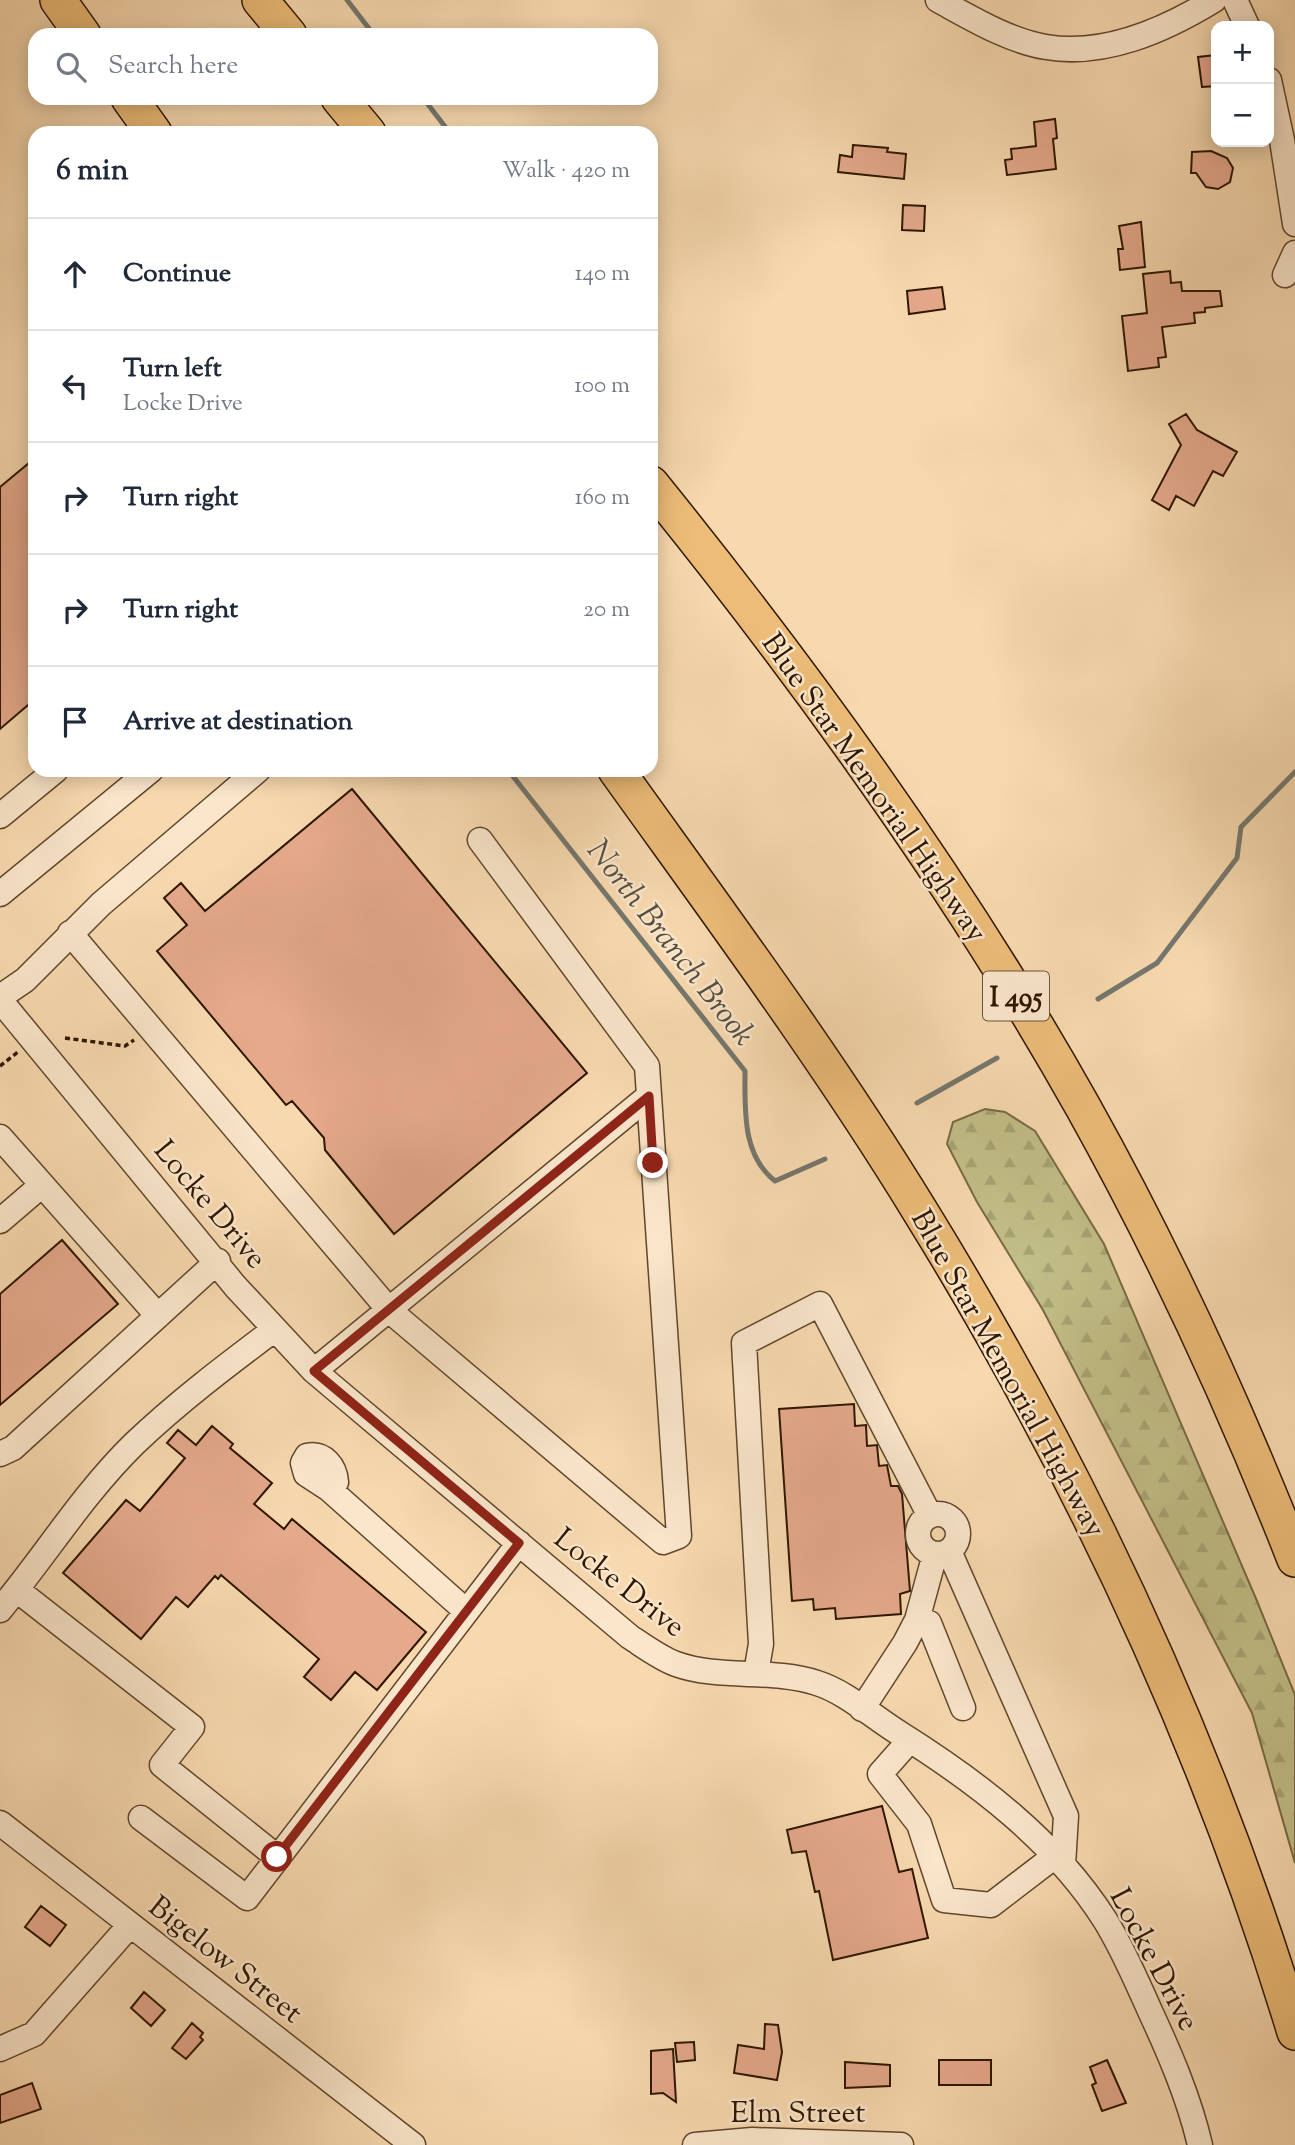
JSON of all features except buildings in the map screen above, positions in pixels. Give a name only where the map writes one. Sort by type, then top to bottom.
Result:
[{"type":"highway","points":[[58,0],[78,28]]},
{"type":"highway","points":[[260,0],[283,28]]},
{"type":"highway","points":[[134,105],[149,126]]},
{"type":"highway","points":[[346,105],[362,126]]},
{"type":"highway","name":"Blue Star Memorial Highway","points":[[658,493],[772,636],[856,752],[1037,1030],[1082,1105],[1160,1254],[1239,1422],[1295,1559]]},
{"type":"highway","name":"Blue Star Memorial Highway","points":[[621,777],[757,965],[882,1149],[955,1268],[1035,1409],[1117,1574],[1177,1709],[1233,1850],[1295,2032]]},
{"type":"street","points":[[938,0],[1023,41],[1066,49],[1108,46],[1132,39],[1179,20],[1214,0]]},
{"type":"street","points":[[1235,0],[1245,21]]},
{"type":"street","points":[[1270,84],[1295,224]]},
{"type":"street","points":[[0,817],[48,777]]},
{"type":"street","points":[[0,894],[142,777]]},
{"type":"street","points":[[1,1002],[70,933],[250,777]]},
{"type":"street","points":[[70,933],[390,1311],[663,1542],[679,1536],[647,1066],[480,840]]},
{"type":"street","name":"Locke Drive","points":[[1,1002],[218,1261],[235,1286],[314,1371],[630,1637],[674,1664],[697,1670],[786,1675],[820,1683],[910,1740],[989,1795],[1059,1861],[1105,1920],[1127,1960],[1179,2077],[1200,2145]]},
{"type":"street","points":[[314,1371],[649,1096]]},
{"type":"street","points":[[0,1138],[158,1316]]},
{"type":"street","points":[[0,1222],[42,1185]]},
{"type":"street","points":[[0,1454],[13,1448],[218,1261]]},
{"type":"street","points":[[756,1673],[761,1644],[744,1343],[820,1304],[930,1516],[920,1526],[919,1539],[926,1550],[942,1552]]},
{"type":"street","points":[[0,1610],[49,1544],[133,1445],[275,1329]]},
{"type":"street","points":[[329,1489],[466,1611]]},
{"type":"street","points":[[141,1818],[247,1898],[519,1543]]},
{"type":"street","points":[[862,1709],[917,1620],[942,1552]]},
{"type":"street","points":[[910,1740],[880,1774],[919,1824],[944,1900],[991,1905],[1059,1861],[1066,1816],[942,1552]]},
{"type":"street","points":[[17,1590],[192,1727],[162,1765],[277,1857]]},
{"type":"street","points":[[917,1620],[929,1623],[963,1708]]},
{"type":"street","name":"Bigelow Street","points":[[0,1823],[414,2145]]},
{"type":"street","points":[[0,2049],[34,2034],[130,1925]]},
{"type":"street","name":"Elm Street","points":[[695,2145],[752,2140],[901,2145]]},
{"type":"path","points":[[65,1038],[125,1046]]},
{"type":"path","points":[[0,1066],[18,1052]]},
{"type":"green space","points":[[985,1109],[1005,1112],[1035,1131],[1104,1244],[1257,1601],[1295,1695],[1295,1863],[1252,1713],[1043,1310],[977,1202],[947,1144],[953,1122]]},
{"type":"waterway","name":"North Branch Brook","points":[[347,0],[369,28]]},
{"type":"waterway","name":"North Branch Brook","points":[[428,105],[445,126]]},
{"type":"waterway","name":"North Branch Brook","points":[[1098,999],[1157,963],[1237,858],[1241,827],[1295,772]]},
{"type":"waterway","name":"North Branch Brook","points":[[514,777],[745,1071],[748,1131],[756,1158],[764,1170],[775,1181],[825,1159]]},
{"type":"waterway","name":"North Branch Brook","points":[[917,1103],[997,1058]]},
{"type":"route","points":[[277,1857],[519,1543],[314,1371],[649,1096],[653,1163]]}]
